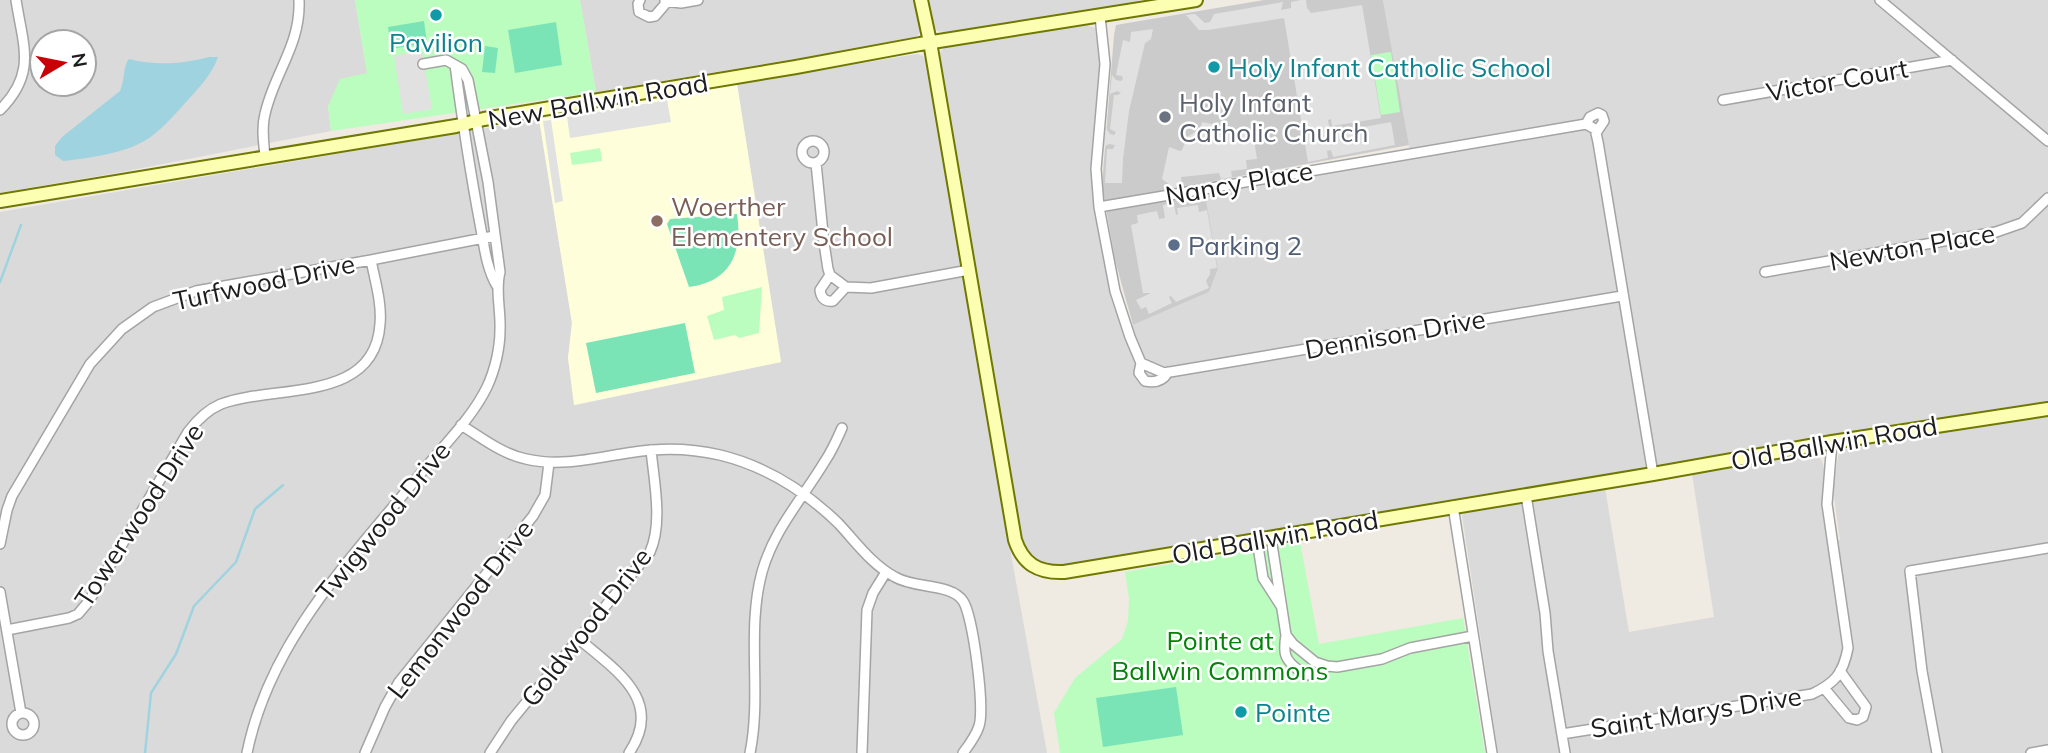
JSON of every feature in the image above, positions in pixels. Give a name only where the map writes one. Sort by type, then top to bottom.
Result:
[{"type":"street","points":[[0,110],[15,94],[24,68],[16,0]]},
{"type":"street","points":[[265,157],[264,117],[272,90],[296,33],[299,0]]},
{"type":"street","points":[[640,0],[639,12],[649,17],[655,16],[666,1],[698,0]]},
{"type":"street","name":"Old Ballwin Road","points":[[921,0],[1015,540],[1019,552],[1026,560],[1045,571],[1064,572],[1832,442],[2048,409]]},
{"type":"street","name":"New Ballwin Road","points":[[0,201],[930,42],[1196,0]]},
{"type":"street","points":[[1880,0],[2048,141]]},
{"type":"street","name":"Dennison Drive","points":[[1100,16],[1105,64],[1096,169],[1099,207],[1115,291],[1141,363],[1139,373],[1145,381],[1157,382],[1168,372]]},
{"type":"street","points":[[424,64],[446,60],[455,65]]},
{"type":"street","name":"Victor Court","points":[[1723,100],[1952,60]]},
{"type":"street","name":"Twigwood Drive","points":[[247,753],[262,701],[292,638],[330,583],[461,425],[487,386],[496,360],[500,330],[497,286],[500,272],[488,182],[468,80],[462,69],[455,65]]},
{"type":"street","name":"Twigwood Drive","points":[[455,65],[462,124],[483,238],[491,275],[497,286]]},
{"type":"street","name":"Nancy Place","points":[[1099,207],[1586,124],[1590,117],[1598,113],[1604,121],[1596,132],[1653,474]]},
{"type":"street","points":[[1586,124],[1596,132]]},
{"type":"street","points":[[816,163],[824,243],[831,275],[846,287],[871,288],[969,270]]},
{"type":"street","name":"Newton Place","points":[[1765,272],[1996,232],[2022,223],[2048,198]]},
{"type":"street","name":"Turfwood Drive","points":[[0,544],[12,496],[79,381],[108,343],[153,307],[186,293],[494,236]]},
{"type":"street","name":"Towerwood Drive","points":[[6,630],[78,614],[89,601],[188,432],[210,410],[233,401],[330,384],[363,366],[376,347],[380,321],[371,260]]},
{"type":"street","points":[[831,275],[820,290],[825,300],[836,299],[846,287]]},
{"type":"street","name":"Dennison Drive","points":[[1141,363],[1158,371],[1168,372],[1622,296]]},
{"type":"street","points":[[461,425],[501,450],[526,459],[549,463],[651,450],[700,451],[738,460],[774,475],[803,493],[886,572],[918,586],[951,591],[962,599],[981,689],[979,727],[963,753]]},
{"type":"street","points":[[750,753],[754,711],[755,618],[759,585],[772,545],[824,463],[842,428]]},
{"type":"street","points":[[1832,442],[1827,504],[1848,648],[1840,671]]},
{"type":"street","name":"Goldwood Drive","points":[[490,753],[511,721],[650,552],[657,521],[651,450]]},
{"type":"street","name":"Lemonwood Drive","points":[[365,753],[385,707],[400,682],[533,516],[545,495],[549,463]]},
{"type":"street","points":[[1526,495],[1565,753]]},
{"type":"street","points":[[1453,506],[1492,753]]},
{"type":"street","points":[[1271,538],[1286,635],[1286,659],[1305,674],[1312,675],[1327,666]]},
{"type":"street","points":[[1257,540],[1263,578],[1282,607]]},
{"type":"street","points":[[1937,753],[1922,671],[1910,571],[2048,548]]},
{"type":"street","points":[[862,753],[867,610],[873,593],[886,572]]},
{"type":"street","points":[[0,592],[21,713]]},
{"type":"street","points":[[1286,635],[1315,662],[1337,667],[1382,659],[1410,648],[1473,636]]},
{"type":"street","points":[[579,639],[626,679],[637,695],[641,722],[638,738],[629,753]]},
{"type":"street","name":"Saint Marys Drive","points":[[1562,734],[1812,694],[1834,681],[1840,671],[1866,706],[1863,717],[1857,720],[1849,718],[1824,688]]},
{"type":"street","points":[[2031,753],[2048,750]]},
{"type":"shaded area","points":[[0,0],[355,0],[367,73],[328,106],[331,131],[0,193]]},
{"type":"shaded area","points":[[580,0],[916,0],[920,25],[919,34],[914,39],[596,92]]},
{"type":"shaded area","points":[[927,0],[1139,0],[1140,4],[945,32],[932,26]]},
{"type":"shaded area","name":"Holy Infant Catholic Church","points":[[1264,0],[1383,0],[1409,145],[1203,183],[1218,269],[1209,292],[1133,325],[1115,260],[1102,185],[1116,25]]},
{"type":"shaded area","points":[[1306,0],[1311,13],[1362,5],[1381,118],[1332,126],[1331,119],[1328,120],[1330,133],[1391,122],[1395,145],[1333,157],[1331,150],[1327,151],[1328,158],[1308,162],[1284,18],[1199,30],[1186,15],[1195,14],[1205,23],[1210,22],[1214,14],[1283,2],[1281,10],[1291,8],[1291,2]]},
{"type":"shaded area","points":[[1383,0],[2048,0],[2048,404],[2034,404],[1056,567],[1033,559],[1023,546],[1019,534],[939,59],[940,52],[945,47],[1086,25],[1095,28],[1101,69],[1092,161],[1093,205],[1111,296],[1124,329],[1209,292],[1218,269],[1204,193],[1408,159],[1409,145]]},
{"type":"shaded area","points":[[1153,29],[1151,39],[1145,43],[1129,111],[1122,183],[1105,183],[1107,149],[1113,149],[1115,145],[1109,144],[1102,148],[1105,127],[1110,134],[1114,135],[1116,132],[1110,129],[1114,95],[1121,93],[1117,91],[1110,94],[1112,75],[1116,80],[1123,79],[1122,76],[1116,75],[1123,40],[1130,42],[1131,32]]},
{"type":"shaded area","points":[[422,51],[432,109],[403,114],[394,56]]},
{"type":"shaded area","points":[[917,54],[923,56],[926,61],[1047,753],[0,753],[0,212],[539,119],[572,323],[568,358],[575,405],[781,362],[737,84]]},
{"type":"shaded area","name":"Woerther Elementery School","points":[[737,84],[781,362],[574,405],[568,358],[572,323],[539,119]]},
{"type":"shaded area","points":[[667,100],[671,122],[570,138],[567,117]]},
{"type":"shaded area","points":[[551,120],[563,201],[555,203],[543,121]]},
{"type":"shaded area","points":[[1202,122],[1253,133],[1257,159],[1246,160],[1247,169],[1231,171],[1232,177],[1221,179],[1219,173],[1181,177],[1182,187],[1169,189],[1170,185],[1162,179],[1169,147],[1182,150],[1187,137],[1200,129]]},
{"type":"shaded area","name":"Parking 2","points":[[1174,203],[1176,215],[1177,208],[1198,205],[1199,212],[1207,210],[1217,268],[1210,269],[1206,281],[1209,288],[1176,302],[1171,296],[1169,297],[1172,303],[1149,314],[1146,307],[1141,309],[1136,300],[1151,293],[1143,293],[1131,225],[1138,223],[1137,215],[1157,211],[1159,219],[1165,218],[1163,205]]},
{"type":"shaded area","points":[[2048,417],[2048,753],[1498,753],[1462,515],[1467,511],[1605,488],[1629,632],[1714,617],[1692,474],[1812,453],[1822,461],[1824,468],[1830,542],[1840,540],[1833,489],[1839,451],[1843,447]]},
{"type":"green space","points":[[355,0],[580,0],[596,92],[331,131],[328,106],[340,79],[367,73]]},
{"type":"green space","points":[[424,21],[427,43],[391,49],[388,27]]},
{"type":"green space","points":[[556,22],[562,65],[515,73],[508,30]]},
{"type":"green space","points":[[485,46],[498,48],[495,73],[482,72]]},
{"type":"green space","points":[[1391,52],[1400,112],[1381,115],[1371,55]]},
{"type":"green space","points":[[600,148],[602,161],[572,165],[570,153]]},
{"type":"green space","points":[[737,214],[738,241],[731,263],[715,279],[689,287],[667,224],[670,219]]},
{"type":"green space","points":[[762,287],[759,333],[714,340],[707,316],[724,310],[722,297]]},
{"type":"green space","points":[[685,323],[695,373],[596,393],[586,343]]},
{"type":"green space","name":"Pointe at Ballwin Commons","points":[[1300,542],[1319,644],[1463,618],[1485,753],[1060,753],[1054,713],[1075,678],[1122,639],[1128,621],[1129,599],[1125,572]]},
{"type":"green space","points":[[1176,687],[1183,735],[1103,747],[1096,698]]},
{"type":"water","points":[[218,57],[205,80],[166,124],[143,142],[121,151],[85,158],[63,161],[55,155],[55,146],[62,137],[120,91],[129,59],[169,63]]},
{"type":"waterway","points":[[0,282],[21,225]]},
{"type":"waterway","points":[[145,753],[151,693],[176,654],[194,606],[236,562],[255,509],[283,485]]},
{"type":"place","name":"Pavilion","points":[[436,15]]},
{"type":"place","name":"Holy Infant Catholic School","points":[[1214,67]]},
{"type":"place","name":"Holy Infant Catholic Church","points":[[1165,117]]},
{"type":"place","name":"Woerther Elementery School","points":[[657,221]]},
{"type":"place","name":"Parking 2","points":[[1174,245]]},
{"type":"place","name":"Pointe","points":[[1241,712]]}]
